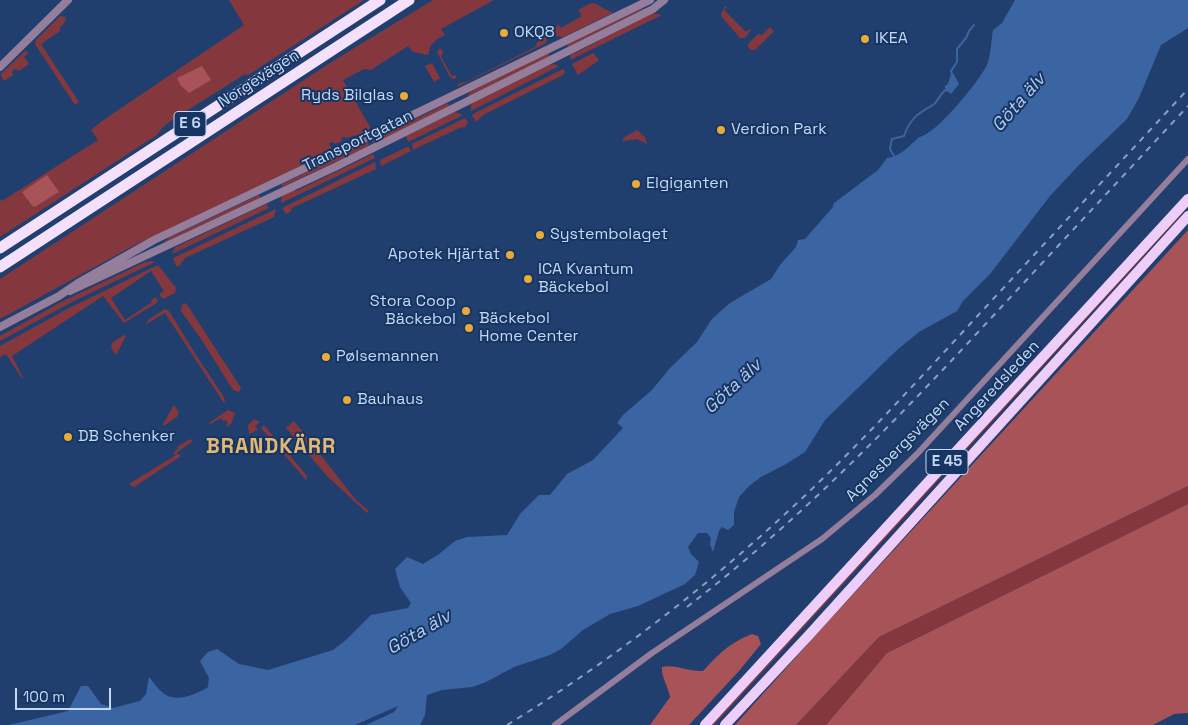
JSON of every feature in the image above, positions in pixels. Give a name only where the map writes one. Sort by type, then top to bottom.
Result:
[{"type":"highway","name":"Norgevägen","points":[[0,248],[380,0]]},
{"type":"highway","name":"Norgevägen","points":[[0,267],[409,0]]},
{"type":"highway","name":"Angeredsleden","points":[[705,725],[1188,199]]},
{"type":"highway","name":"Angeredsleden","points":[[725,725],[1188,216]]},
{"type":"street","points":[[0,67],[68,0]]},
{"type":"street","name":"Transportgatan","points":[[0,327],[58,296],[154,240],[341,152],[367,137],[650,0]]},
{"type":"street","name":"Transportgatan","points":[[58,296],[222,221],[399,136],[653,9],[664,0]]},
{"type":"street","name":"Agnesbergsvägen","points":[[555,725],[652,653],[822,539],[875,495],[931,440],[1188,159]]},
{"type":"shaded area","points":[[229,0],[364,0],[248,75],[245,74],[169,122],[157,135],[0,237],[0,199],[2,201],[98,140],[91,130],[102,121],[244,25]],"holes":[[[59,192],[35,207],[27,200]]]},
{"type":"shaded area","points":[[433,0],[494,0],[441,29],[445,35],[432,44],[429,54],[413,52],[408,46],[371,70],[364,69],[343,80],[370,127],[368,132],[341,138],[342,141],[335,144],[334,142],[329,143],[331,148],[309,162],[133,246],[0,319],[0,279],[333,61]]},
{"type":"shaded area","points":[[594,3],[613,13],[563,37],[556,36],[553,33],[558,24],[561,28],[582,16],[578,10]]},
{"type":"shaded area","points":[[642,6],[643,9],[568,47],[567,44]]},
{"type":"shaded area","points":[[725,6],[727,7],[724,10],[746,32],[749,29],[751,30],[745,38],[740,38],[722,17],[721,14]]},
{"type":"shaded area","points":[[652,13],[662,15],[570,60],[571,54]]},
{"type":"shaded area","points":[[60,16],[66,17],[65,22],[60,27],[60,31],[41,44],[79,102],[75,105],[35,44],[36,40]]},
{"type":"shaded area","points":[[770,27],[774,31],[755,50],[751,50],[748,44],[758,34],[762,35]]},
{"type":"shaded area","points":[[544,35],[547,40],[546,43],[457,87],[458,84],[468,81],[535,47],[540,37]]},
{"type":"shaded area","points":[[440,48],[443,52],[441,57],[452,76],[456,75],[456,78],[450,77],[437,52]]},
{"type":"shaded area","points":[[26,50],[28,53],[24,57],[29,64],[19,71],[14,69],[13,75],[4,81],[1,74]]},
{"type":"shaded area","points":[[548,53],[550,56],[469,97],[470,92]]},
{"type":"shaded area","points":[[593,53],[599,60],[578,75],[572,64]]},
{"type":"shaded area","points":[[432,63],[440,78],[434,82],[425,66]]},
{"type":"shaded area","points":[[554,64],[559,66],[471,111],[471,105],[474,101]]},
{"type":"shaded area","points":[[202,66],[211,80],[189,93],[181,86],[177,78]]},
{"type":"shaded area","points":[[563,69],[565,71],[563,75],[483,115],[476,122],[472,116],[473,114]]},
{"type":"shaded area","points":[[448,103],[450,107],[398,133],[373,143],[370,138],[384,135]]},
{"type":"shaded area","points":[[455,112],[463,115],[408,142],[406,136]]},
{"type":"shaded area","points":[[465,118],[468,123],[465,127],[459,128],[413,150],[412,144]]},
{"type":"shaded area","points":[[637,130],[645,137],[647,144],[637,139],[623,141],[623,138]]},
{"type":"shaded area","points":[[366,140],[369,145],[357,152],[282,187],[282,184],[355,149]]},
{"type":"shaded area","points":[[407,147],[411,151],[381,166],[380,160]]},
{"type":"shaded area","points":[[373,154],[375,158],[281,203],[283,196],[290,190],[296,191]]},
{"type":"shaded area","points":[[375,162],[376,169],[292,208],[286,214],[282,208]]},
{"type":"shaded area","points":[[47,175],[59,192],[35,207],[32,206],[22,192]]},
{"type":"shaded area","points":[[259,195],[260,198],[163,243],[170,237]]},
{"type":"shaded area","points":[[266,204],[269,208],[172,254],[176,247]]},
{"type":"shaded area","points":[[1188,204],[1188,207],[1142,258],[712,725]]},
{"type":"shaded area","points":[[276,209],[274,217],[185,258],[177,267],[173,258]]},
{"type":"shaded area","points":[[1188,230],[1188,486],[879,637],[796,725],[735,725],[823,627]]},
{"type":"shaded area","points":[[145,262],[155,262],[72,302],[0,341],[0,336],[59,303]]},
{"type":"shaded area","points":[[158,265],[176,288],[175,293],[163,299],[159,294],[164,291],[151,271],[111,298],[125,320],[152,302],[151,300],[156,297],[158,302],[124,323],[103,296],[12,356],[23,378],[6,354],[0,357],[0,346],[69,308]]},
{"type":"shaded area","points":[[185,303],[241,388],[239,392],[233,390],[181,311],[182,305]]},
{"type":"shaded area","points":[[165,309],[169,311],[222,394],[225,400],[224,403],[165,313],[146,324],[149,319]]},
{"type":"shaded area","points":[[124,335],[126,336],[116,355],[111,348],[112,343]]},
{"type":"shaded area","points":[[174,405],[178,411],[178,416],[164,426],[163,424]]},
{"type":"shaded area","points":[[228,410],[235,413],[231,424],[227,427],[226,420],[223,421],[221,418],[209,423]]},
{"type":"shaded area","points":[[254,419],[260,422],[255,426],[258,430],[249,434],[248,425]]},
{"type":"shaded area","points":[[294,421],[356,500],[369,511],[367,513],[327,476],[286,428]]},
{"type":"shaded area","points":[[264,425],[307,476],[306,480],[261,428]]},
{"type":"shaded area","points":[[190,439],[193,441],[176,453],[181,456],[134,487],[129,484],[176,455],[173,453],[178,449],[177,447]]},
{"type":"shaded area","points":[[1188,486],[1188,504],[887,653],[826,725],[796,725],[879,637]]},
{"type":"shaded area","points":[[1188,504],[1188,713],[1174,714],[1153,725],[826,725],[887,653]]},
{"type":"shaded area","points":[[752,634],[758,636],[761,644],[689,725],[650,725],[670,697],[662,667],[672,666],[703,671],[725,650],[737,641]]},
{"type":"water","name":"Göta älv","points":[[1015,0],[1188,0],[1188,28],[1161,45],[1139,98],[1127,119],[1050,196],[990,274],[963,301],[957,311],[919,332],[897,350],[825,420],[805,452],[749,486],[739,497],[734,512],[734,525],[728,530],[722,527],[713,552],[710,544],[711,538],[707,533],[698,533],[688,547],[691,554],[699,562],[695,575],[685,584],[638,606],[610,614],[583,630],[561,649],[550,655],[514,667],[486,682],[472,687],[442,690],[427,695],[425,715],[420,725],[366,725],[394,712],[398,706],[355,725],[9,725],[68,711],[81,686],[88,686],[101,704],[113,708],[140,701],[146,694],[149,677],[166,695],[176,698],[187,696],[208,687],[209,678],[200,661],[208,652],[217,649],[239,664],[268,670],[333,650],[371,615],[408,608],[411,603],[400,587],[395,569],[407,557],[423,564],[455,541],[467,537],[507,535],[520,514],[539,495],[550,495],[567,474],[593,460],[623,428],[617,423],[623,415],[652,390],[670,368],[697,342],[712,319],[730,303],[771,279],[780,265],[796,247],[798,240],[805,239],[833,207],[834,203],[878,170],[887,158],[900,153],[946,118],[975,83],[987,65],[993,30],[1002,23]]},
{"type":"water","points":[[953,73],[959,84],[951,94],[946,90],[945,86],[948,84]]},
{"type":"waterway","points":[[952,75],[951,71],[957,62],[957,49],[974,25]]},
{"type":"waterway","points":[[894,156],[890,149],[892,139],[904,136],[912,120],[935,104],[946,90]]},
{"type":"railway","points":[[507,725],[616,652],[685,600],[752,544],[808,492],[902,397],[1188,89]]},
{"type":"railway","points":[[687,607],[769,540],[884,431],[1188,106]]},
{"type":"place","name":"OKQ8","points":[[504,33]]},
{"type":"place","name":"IKEA","points":[[865,39]]},
{"type":"place","name":"Ryds Bilglas","points":[[404,96]]},
{"type":"place","name":"Verdion Park","points":[[721,130]]},
{"type":"place","name":"Elgiganten","points":[[636,184]]},
{"type":"place","name":"Systembolaget","points":[[540,235]]},
{"type":"place","name":"Apotek Hjärtat","points":[[510,255]]},
{"type":"place","name":"ICA Kvantum Bäckebol","points":[[528,279]]},
{"type":"place","name":"Stora Coop Bäckebol","points":[[466,311]]},
{"type":"place","name":"Bäckebol Home Center","points":[[469,328]]},
{"type":"place","name":"Pølsemannen","points":[[326,357]]},
{"type":"place","name":"Bauhaus","points":[[347,400]]},
{"type":"place","name":"DB Schenker","points":[[68,437]]},
{"type":"district","name":"BRANDKÄRR","points":[[271,447]]}]
